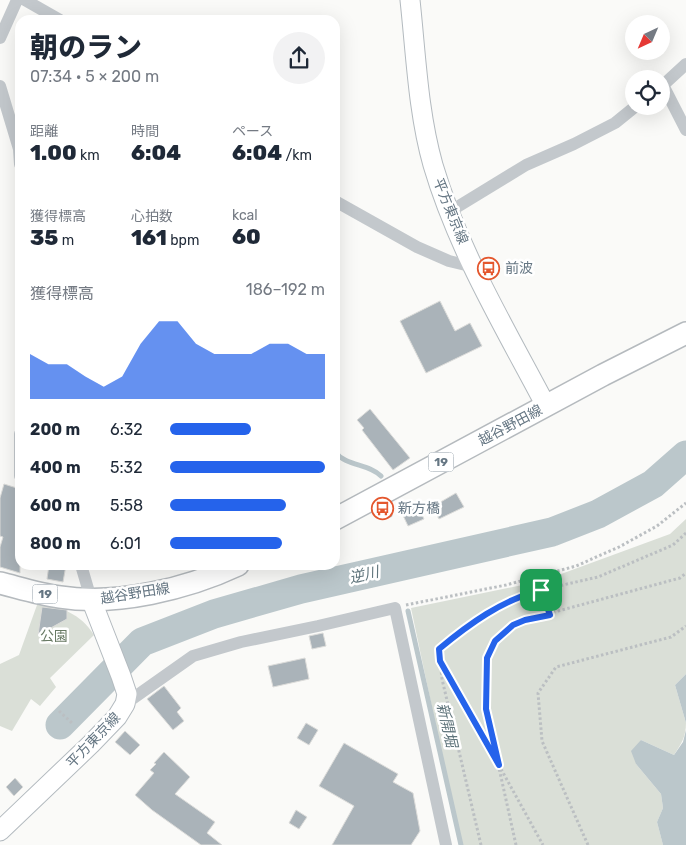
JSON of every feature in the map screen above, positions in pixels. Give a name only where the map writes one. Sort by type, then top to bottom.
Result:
[{"type":"main road","name":"平方東京線","points":[[410,0],[422,110],[433,164],[449,212],[474,267],[546,406]]},
{"type":"main road","name":"越谷野田線","points":[[340,515],[603,375],[686,333]]},
{"type":"main road","name":"越谷野田線","points":[[0,583],[60,597],[91,599],[125,597],[164,589],[197,581],[225,570]]},
{"type":"main road","name":"平方東京線","points":[[0,831],[91,744],[117,717],[125,704],[127,694],[91,599]]},
{"type":"street","points":[[0,38],[17,0]]},
{"type":"street","points":[[25,0],[51,15]]},
{"type":"street","points":[[670,79],[686,64]]},
{"type":"street","points":[[0,86],[15,136]]},
{"type":"street","points":[[670,101],[686,130]]},
{"type":"street","points":[[449,212],[526,165],[574,144],[615,123],[625,115]]},
{"type":"street","points":[[340,205],[417,247],[448,261],[474,267]]},
{"type":"street","points":[[82,570],[91,599]]},
{"type":"street","points":[[125,704],[193,656],[241,642],[395,608],[446,845]]},
{"type":"path","points":[[395,608],[506,585],[576,566],[619,547],[657,526],[686,503]]},
{"type":"path","points":[[481,845],[442,679],[439,649],[483,614],[532,592],[598,577],[673,545],[686,533]]},
{"type":"path","points":[[516,845],[486,709],[487,658],[495,641],[513,625],[525,620],[550,615],[680,578],[686,573]]},
{"type":"path","points":[[541,590],[550,615]]},
{"type":"path","points":[[588,845],[542,741],[538,693],[556,667],[670,637],[686,626]]},
{"type":"path","points":[[440,661],[543,845]]},
{"type":"path","points":[[59,711],[70,722]]},
{"type":"green space","points":[[686,519],[686,674],[675,685],[686,723],[685,732],[681,744],[674,755],[641,740],[636,764],[661,794],[663,808],[657,822],[663,845],[461,845],[411,608],[542,581],[670,534]]},
{"type":"green space","name":"公園","points":[[37,605],[54,607],[70,612],[83,622],[94,635],[50,678],[56,687],[40,706],[31,699],[12,731],[0,726],[0,664],[19,655]]},
{"type":"shaded area","points":[[686,674],[686,723],[675,685]]},
{"type":"shaded area","points":[[686,730],[686,845],[663,845],[657,822],[663,808],[661,794],[636,764],[631,751],[641,740],[674,755],[683,742]]},
{"type":"building","points":[[440,301],[455,331],[470,323],[482,346],[426,373],[400,321]]},
{"type":"building","points":[[370,409],[410,458],[393,470],[362,430],[364,428],[357,420]]},
{"type":"building","points":[[4,484],[15,487],[15,570],[20,570],[20,573],[0,567],[0,547],[3,537],[0,536],[0,498]]},
{"type":"building","points":[[456,493],[464,507],[439,519],[432,507]]},
{"type":"building","points":[[416,502],[424,519],[408,526],[400,509]]},
{"type":"building","points":[[48,570],[65,570],[63,582],[47,579]]},
{"type":"building","points":[[42,607],[67,610],[67,619],[38,635]]},
{"type":"building","points":[[323,633],[326,646],[312,649],[309,636]]},
{"type":"building","points":[[305,658],[309,679],[273,687],[268,666]]},
{"type":"building","points":[[164,686],[181,708],[177,712],[184,721],[173,730],[147,699]]},
{"type":"building","points":[[306,723],[318,730],[309,745],[297,738]]},
{"type":"building","points":[[125,731],[140,745],[130,755],[115,742]]},
{"type":"building","points":[[344,743],[398,774],[393,782],[413,793],[420,831],[411,845],[332,845],[354,806],[319,786]]},
{"type":"building","points":[[164,752],[190,777],[175,794],[215,822],[207,833],[222,845],[201,845],[152,810],[135,795],[154,773],[150,770]]},
{"type":"building","points":[[15,778],[23,787],[14,796],[6,787]]},
{"type":"building","points":[[296,810],[307,817],[299,829],[289,823]]},
{"type":"waterway","name":"逆川","points":[[60,725],[142,642],[214,614],[301,589],[552,532],[598,514],[653,484],[686,455]]},
{"type":"waterway","name":"新開堀","points":[[340,457],[370,469],[381,476]]},
{"type":"waterway","name":"新開堀","points":[[388,505],[390,515]]},
{"type":"waterway","name":"新開堀","points":[[408,611],[461,845]]},
{"type":"place","name":"前波","points":[[489,268]]},
{"type":"place","name":"新方橋","points":[[382,508]]},
{"type":"route","points":[[541,590],[550,615],[525,620],[513,625],[495,641],[487,658],[486,709],[499,765],[440,661],[439,649],[483,614],[532,592],[541,590]]}]
